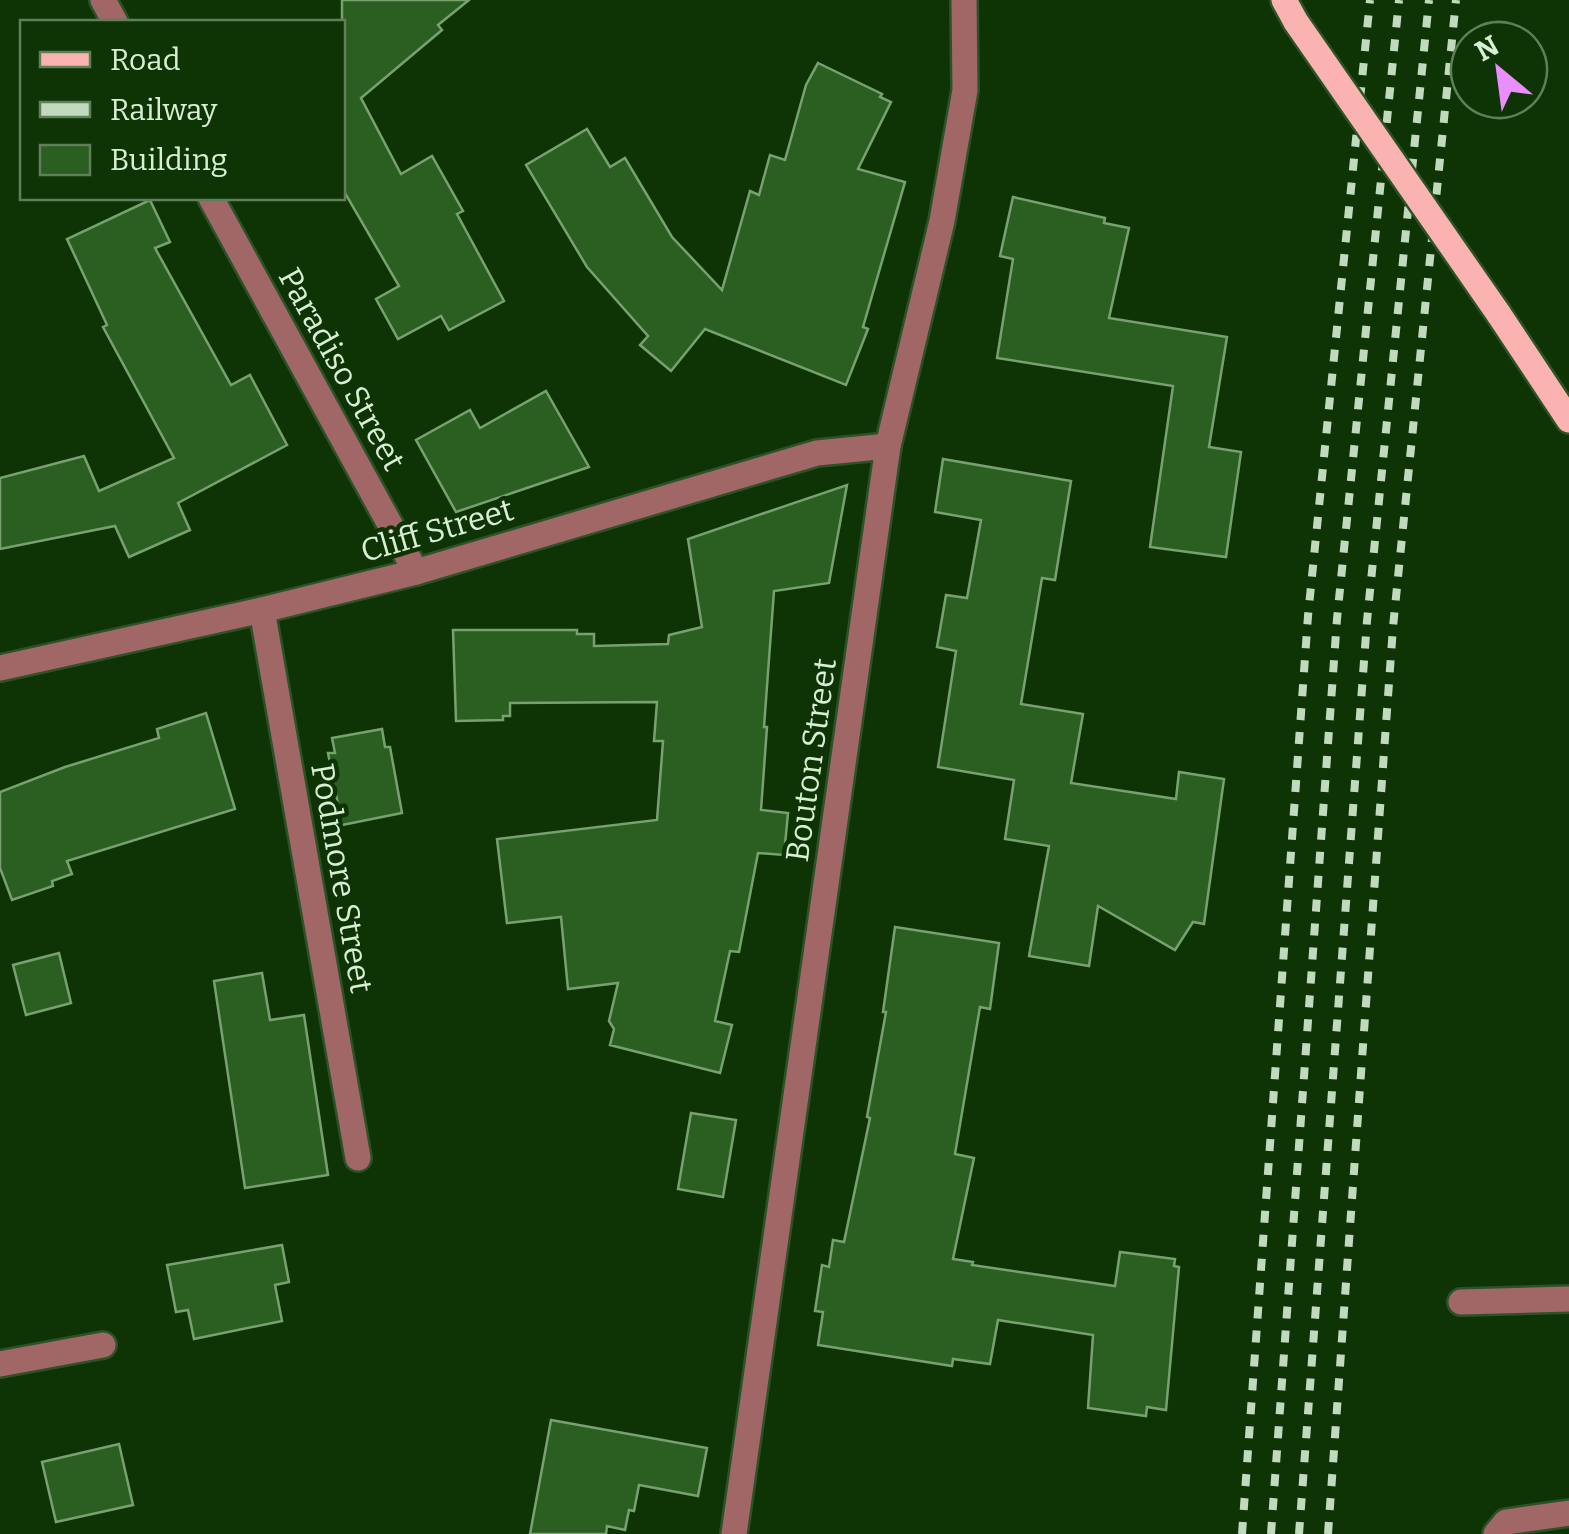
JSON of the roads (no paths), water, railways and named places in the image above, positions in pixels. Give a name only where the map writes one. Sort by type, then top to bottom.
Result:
[{"type":"main road","points":[[1290,11],[1569,420]]},
{"type":"street","name":"Bouton Street","points":[[734,1534],[888,446],[966,90],[964,0]]},
{"type":"street","name":"Paradiso Street","points":[[212,200],[416,572]]},
{"type":"street","name":"Cliff Street","points":[[0,668],[416,572],[817,453],[888,446]]},
{"type":"street","name":"Podmore Street","points":[[262,610],[358,1158]]},
{"type":"street","points":[[1461,1302],[1569,1300]]},
{"type":"street","points":[[0,1364],[103,1344]]},
{"type":"street","points":[[1496,1534],[1506,1522],[1569,1514]]},
{"type":"railway","points":[[1242,1534],[1308,616],[1370,0]]},
{"type":"railway","points":[[1271,1534],[1337,619],[1399,0]]},
{"type":"railway","points":[[1299,1534],[1367,621],[1429,0]]},
{"type":"railway","points":[[1328,1534],[1393,627],[1456,0]]}]
